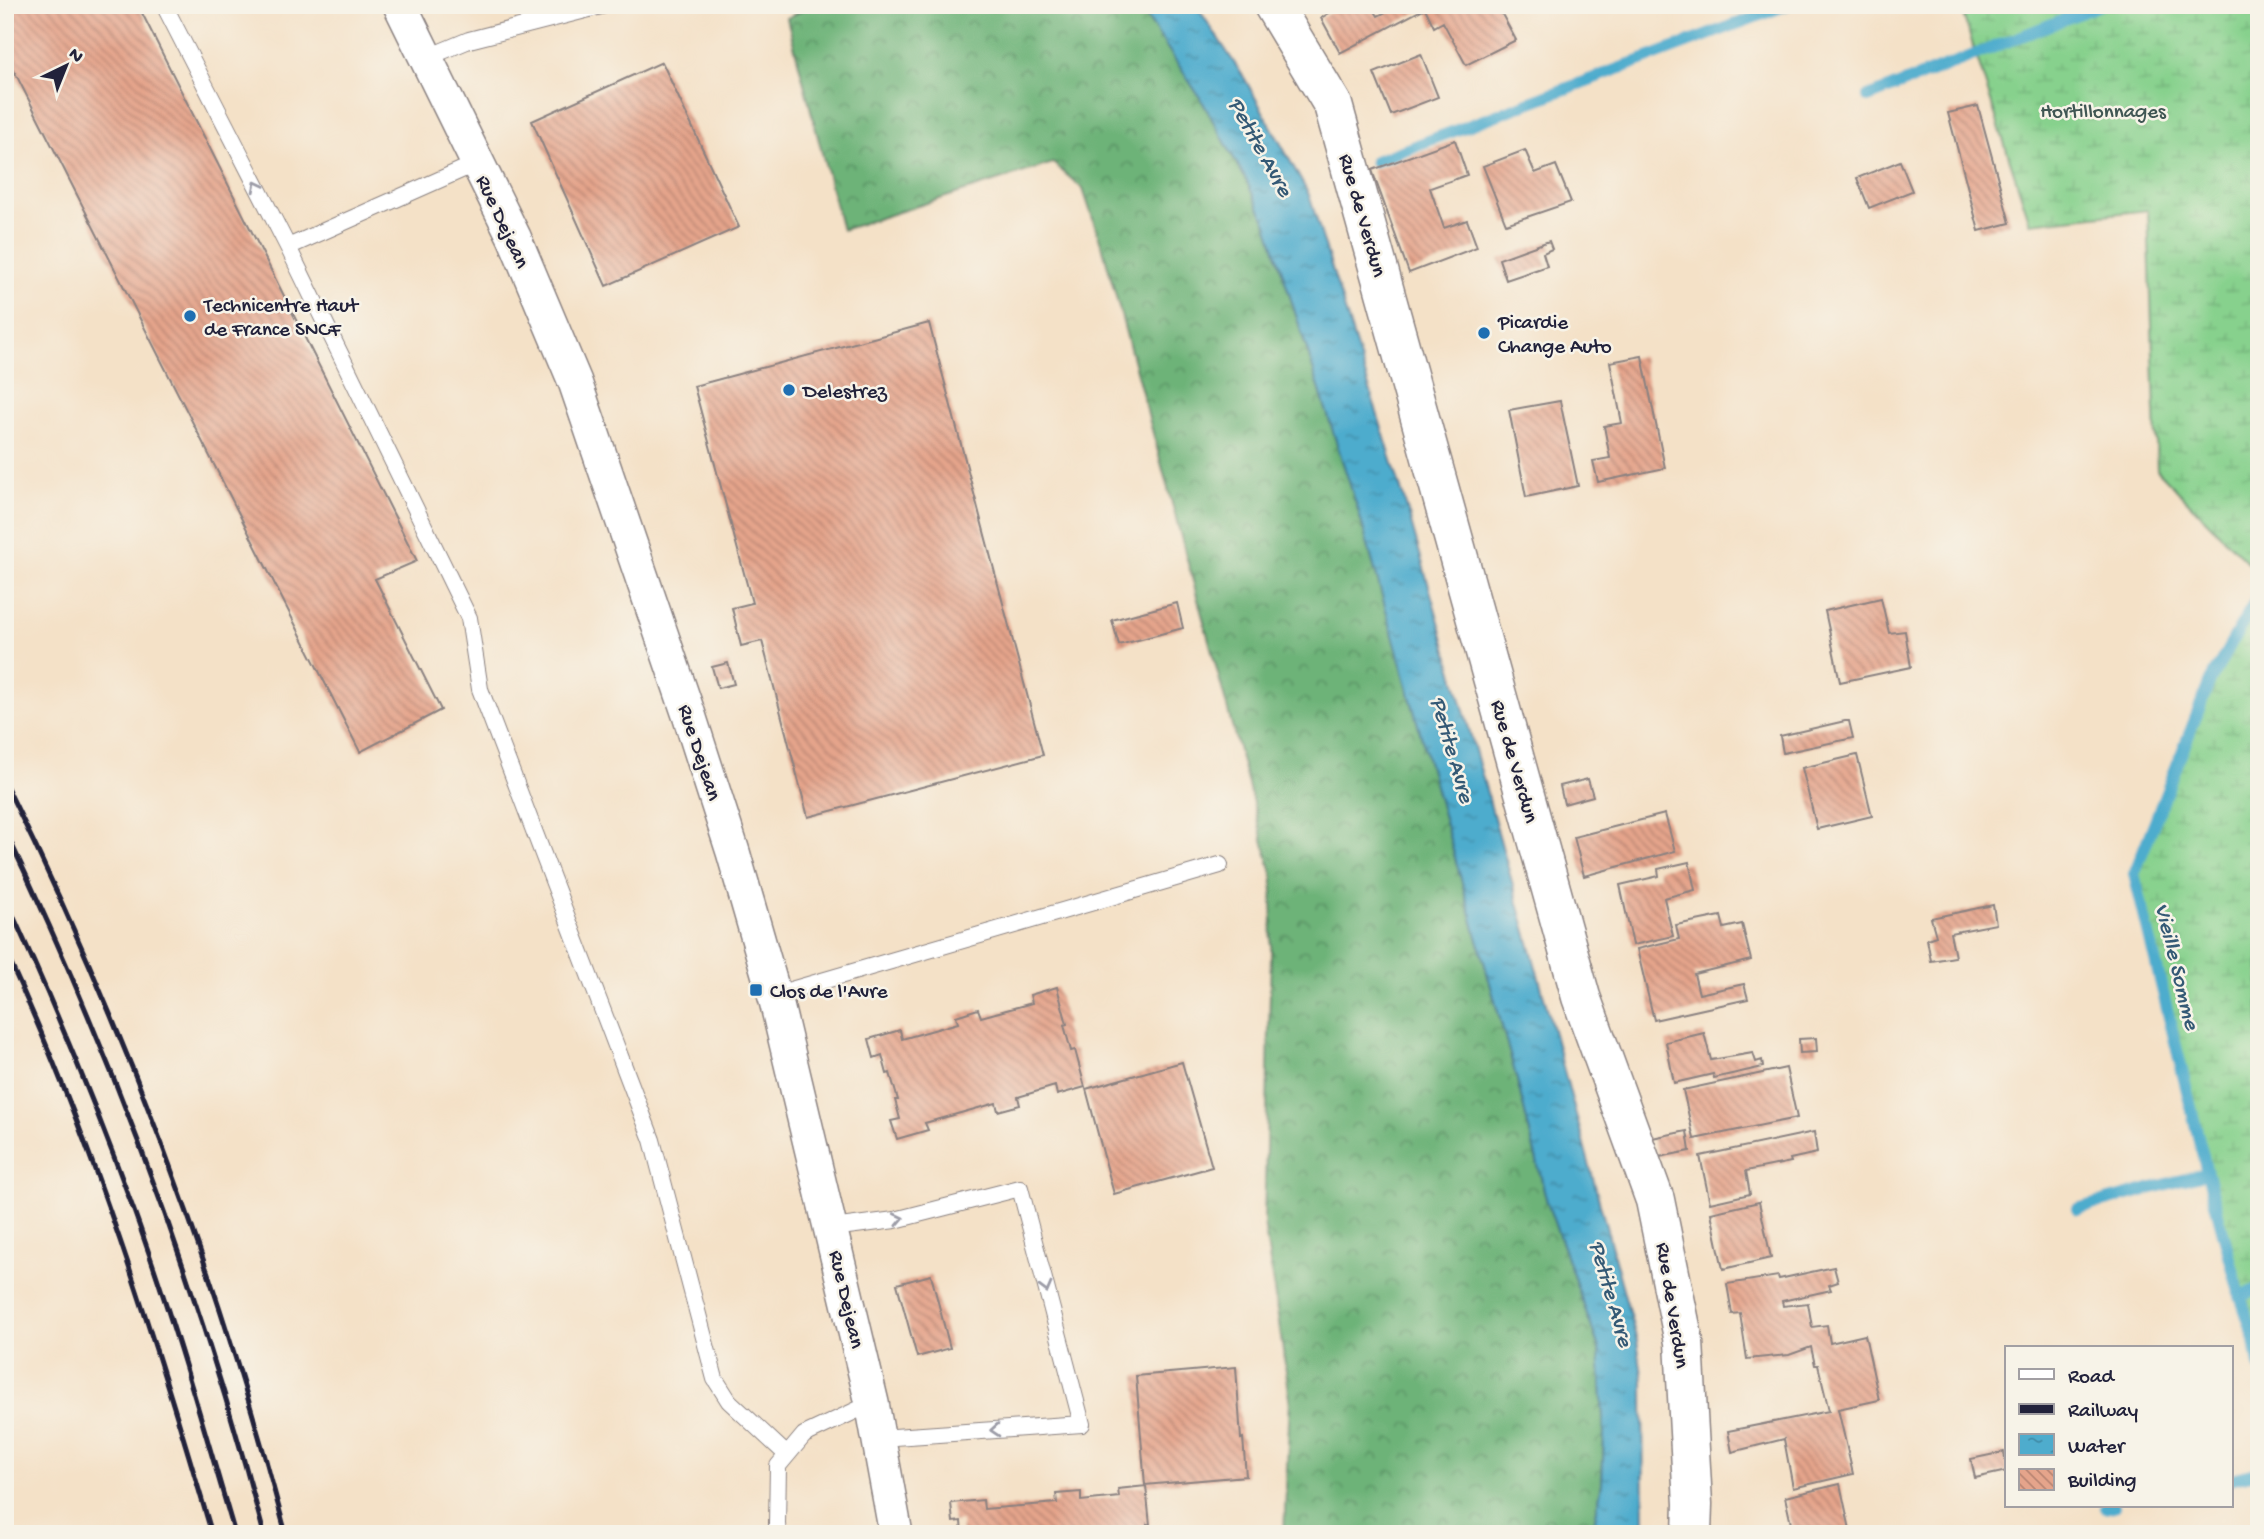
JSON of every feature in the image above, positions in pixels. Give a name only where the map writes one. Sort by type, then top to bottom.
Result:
[{"type":"street","name":"Rue de Verdun","points":[[1273,5],[1333,105],[1581,997],[1655,1200],[1684,1342],[1693,1504],[1692,1534]]},
{"type":"street","name":"Rue Dejean","points":[[402,7],[514,237],[575,382],[693,728],[733,852],[774,995],[832,1228],[880,1438],[896,1534]]},
{"type":"lane","points":[[164,5],[288,247],[470,618],[480,689],[652,1140],[715,1379],[729,1401],[787,1455]]},
{"type":"lane","points":[[426,58],[469,40],[605,5]]},
{"type":"lane","points":[[288,247],[478,163]]},
{"type":"lane","points":[[774,995],[1220,865]]},
{"type":"lane","points":[[832,1228],[895,1220],[1020,1188],[1082,1424],[880,1438]]},
{"type":"lane","points":[[778,1534],[778,1466],[804,1435],[872,1403]]},
{"type":"green space","points":[[813,5],[1139,5],[1201,99],[1245,178],[1267,224],[1359,513],[1517,1080],[1547,1202],[1599,1348],[1604,1434],[1602,1484],[1592,1534],[1284,1534],[1290,1398],[1264,1223],[1273,877],[1104,252],[1083,189],[1053,163],[842,230],[787,18]]},
{"type":"green space","name":"Hortillonnages","points":[[1960,5],[2259,5],[2259,574],[2157,470],[2148,210],[2030,223]]},
{"type":"green space","points":[[2259,594],[2259,1366],[2255,1340],[2240,1296],[2207,1173],[2134,874],[2210,681]]},
{"type":"water","name":"Petite Avre","points":[[1139,5],[1196,5],[1245,79],[1309,195],[1409,515],[1539,978],[1637,1341],[1643,1381],[1644,1534],[1592,1534],[1602,1484],[1604,1434],[1599,1348],[1547,1202],[1517,1080],[1359,513],[1267,224],[1201,99]]},
{"type":"building","name":"Technicentre Haut de France SNCF","points":[[5,5],[138,5],[417,561],[375,579],[441,710],[360,752],[5,53]]},
{"type":"building","points":[[1343,5],[1371,5],[1378,16],[1396,7],[1395,5],[1497,5],[1516,40],[1466,65],[1443,22],[1434,27],[1425,8],[1340,53],[1321,18]]},
{"type":"building","points":[[1421,54],[1438,97],[1391,115],[1374,73]]},
{"type":"building","points":[[662,62],[739,227],[606,286],[532,121]]},
{"type":"building","points":[[1978,106],[2010,223],[1979,231],[1948,113]]},
{"type":"building","points":[[1455,140],[1467,175],[1430,188],[1444,228],[1467,220],[1477,247],[1409,273],[1372,170]]},
{"type":"building","points":[[1525,150],[1535,173],[1556,165],[1571,202],[1506,224],[1483,166]]},
{"type":"building","points":[[1900,161],[1912,191],[1869,208],[1857,178]]},
{"type":"building","points":[[1549,241],[1552,249],[1543,253],[1547,266],[1506,280],[1499,259]]},
{"type":"building","points":[[929,323],[1043,755],[808,817],[762,641],[741,646],[732,608],[752,603],[694,386]]},
{"type":"building","points":[[1642,356],[1665,468],[1598,482],[1593,461],[1610,458],[1604,426],[1622,423],[1610,362]]},
{"type":"building","points":[[1560,401],[1578,486],[1526,497],[1509,410]]},
{"type":"building","points":[[1881,598],[1889,633],[1905,631],[1911,667],[1840,682],[1825,611]]},
{"type":"building","points":[[1177,603],[1183,628],[1119,645],[1112,620]]},
{"type":"building","points":[[728,663],[734,684],[718,688],[712,667]]},
{"type":"building","points":[[1849,721],[1853,738],[1783,753],[1780,736]]},
{"type":"building","points":[[1857,755],[1872,816],[1817,829],[1802,768]]},
{"type":"building","points":[[1588,779],[1593,796],[1564,804],[1560,786]]},
{"type":"building","points":[[1665,814],[1675,851],[1584,876],[1574,837]]},
{"type":"building","points":[[1689,862],[1695,890],[1664,898],[1673,936],[1633,945],[1620,885],[1659,876],[1658,869]]},
{"type":"building","points":[[1993,905],[1996,924],[1950,933],[1955,957],[1931,961],[1927,939],[1936,936],[1931,918]]},
{"type":"building","points":[[1721,916],[1724,928],[1742,924],[1751,960],[1694,974],[1699,994],[1744,984],[1748,999],[1654,1020],[1637,949],[1679,939],[1676,925]]},
{"type":"building","points":[[1057,987],[1071,1051],[1075,1050],[1085,1087],[1057,1095],[1055,1086],[1018,1097],[1020,1105],[998,1111],[996,1103],[925,1123],[928,1130],[897,1139],[891,1121],[900,1119],[895,1100],[898,1100],[882,1055],[874,1058],[869,1039],[900,1030],[902,1039],[958,1023],[956,1016],[978,1009],[981,1017],[1032,1003],[1030,995]]},
{"type":"building","points":[[1704,1033],[1711,1060],[1753,1053],[1756,1062],[1762,1060],[1763,1067],[1714,1078],[1713,1074],[1674,1083],[1666,1042]]},
{"type":"building","points":[[1816,1038],[1817,1052],[1800,1053],[1799,1039]]},
{"type":"building","points":[[1182,1062],[1212,1167],[1114,1194],[1086,1089]]},
{"type":"building","points":[[1786,1068],[1797,1118],[1694,1139],[1683,1090]]},
{"type":"building","points":[[1687,1131],[1690,1151],[1659,1157],[1652,1138]]},
{"type":"building","points":[[1814,1132],[1817,1153],[1790,1159],[1791,1162],[1746,1171],[1750,1194],[1710,1203],[1700,1156]]},
{"type":"building","points":[[1759,1202],[1771,1258],[1723,1269],[1711,1213]]},
{"type":"building","points":[[1834,1267],[1838,1282],[1829,1285],[1831,1290],[1782,1301],[1783,1306],[1808,1303],[1812,1327],[1827,1325],[1830,1343],[1865,1335],[1879,1400],[1838,1409],[1853,1474],[1793,1488],[1784,1439],[1732,1452],[1728,1431],[1829,1411],[1818,1365],[1815,1365],[1811,1347],[1789,1355],[1747,1359],[1740,1313],[1732,1314],[1727,1284],[1778,1276],[1779,1279]]},
{"type":"building","points":[[931,1275],[950,1348],[917,1357],[897,1284]]},
{"type":"building","points":[[1236,1367],[1246,1476],[1145,1485],[1136,1376]]},
{"type":"building","points":[[2004,1452],[2005,1471],[1975,1478],[1971,1459]]},
{"type":"building","points":[[1840,1484],[1851,1534],[1793,1533],[1785,1497]]},
{"type":"building","points":[[1146,1486],[1150,1525],[1147,1524],[1147,1534],[962,1534],[961,1521],[953,1522],[951,1503],[983,1500],[984,1509],[1057,1503],[1056,1494],[1081,1492],[1081,1501],[1119,1497],[1118,1489]]},
{"type":"waterway","points":[[1375,161],[1787,5]]},
{"type":"waterway","points":[[1868,97],[2100,5]]},
{"type":"waterway","name":"Vieille Somme","points":[[2259,594],[2210,681],[2134,874],[2207,1173],[2240,1296],[2255,1340],[2259,1366]]},
{"type":"waterway","points":[[2077,1209],[2207,1173]]},
{"type":"waterway","points":[[2240,1296],[2259,1289]]},
{"type":"waterway","points":[[2232,1479],[2259,1472]]},
{"type":"railway","points":[[5,783],[90,965],[165,1151],[230,1341],[286,1534]]},
{"type":"railway","points":[[5,830],[82,1001],[151,1176],[212,1353],[264,1534]]},
{"type":"railway","points":[[5,898],[72,1052],[133,1208],[174,1329],[235,1534]]},
{"type":"railway","points":[[5,951],[66,1093],[119,1238],[212,1534]]},
{"type":"place","name":"Technicentre Haut de France SNCF","points":[[190,316]]},
{"type":"place","name":"Picardie Change Auto","points":[[1484,333]]},
{"type":"place","name":"Delestrez","points":[[789,390]]},
{"type":"place","name":"Clos de l'Avre","points":[[756,990]]}]
